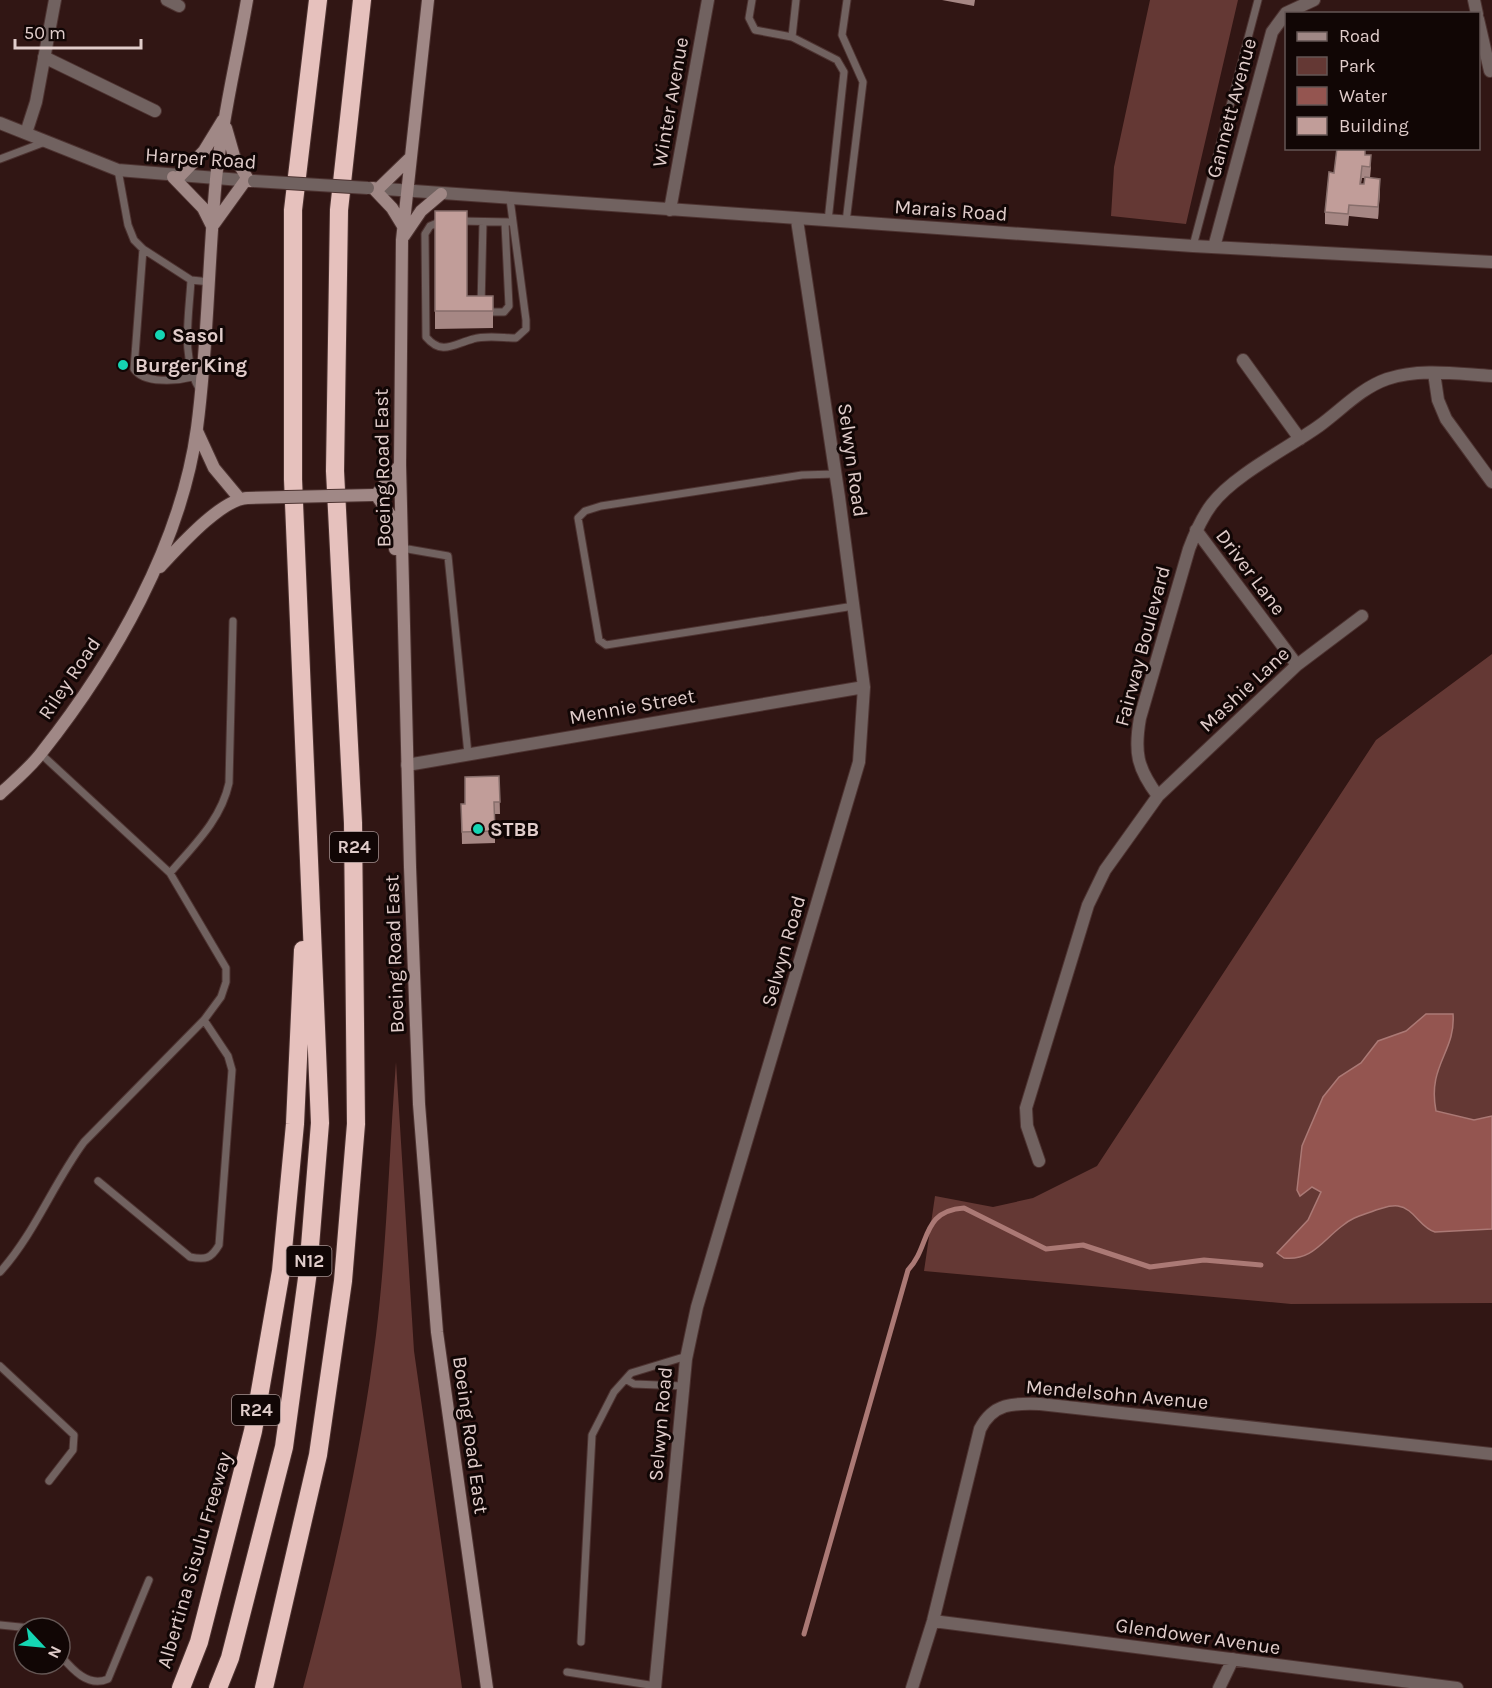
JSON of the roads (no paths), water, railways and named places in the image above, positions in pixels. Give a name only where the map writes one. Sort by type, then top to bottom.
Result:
[{"type":"highway","name":"R24","points":[[308,823],[293,479],[293,210],[318,0]]},
{"type":"highway","name":"R24","points":[[264,1688],[318,1455],[343,1281],[356,1124],[353,823],[335,471],[339,210],[362,0]]},
{"type":"highway","name":"Albertina Sisulu Freeway","points":[[181,1688],[199,1642],[253,1431],[281,1271],[295,1124],[308,823]]},
{"type":"highway","name":"N12","points":[[218,1688],[230,1658],[284,1447],[308,1271],[320,1123],[308,823]]},
{"type":"main road","points":[[155,573],[182,496],[197,431],[216,179],[247,0]]},
{"type":"main road","name":"Boeing Road East","points":[[428,0],[402,240],[400,465],[407,765],[419,1104],[437,1332],[487,1688]]},
{"type":"main road","points":[[214,227],[202,208],[176,177],[204,151],[228,111]]},
{"type":"main road","points":[[214,227],[250,181],[234,156],[225,124]]},
{"type":"main road","points":[[403,226],[392,208],[373,188],[410,158]]},
{"type":"main road","points":[[402,240],[421,211],[441,194]]},
{"type":"main road","points":[[197,431],[214,468],[244,498]]},
{"type":"main road","points":[[155,573],[194,530],[244,498],[375,495],[400,465]]},
{"type":"main road","points":[[375,495],[391,516],[404,614]]},
{"type":"main road","name":"Riley Road","points":[[0,794],[41,753],[110,654],[155,573]]},
{"type":"street","points":[[26,133],[36,102],[55,0]]},
{"type":"street","name":"Winter Avenue","points":[[670,210],[708,0]]},
{"type":"street","name":"Gannett Avenue","points":[[1288,12],[1314,0]]},
{"type":"street","name":"Gannett Avenue","points":[[1214,247],[1272,32],[1285,14]]},
{"type":"street","points":[[1480,24],[1490,71]]},
{"type":"street","points":[[44,57],[155,111]]},
{"type":"street","name":"Harper Road","points":[[0,123],[118,170],[176,177],[408,191]]},
{"type":"street","name":"Marais Road","points":[[408,191],[1193,246],[1492,262]]},
{"type":"street","name":"Selwyn Road","points":[[656,1687],[687,1356],[701,1296],[859,762],[864,687],[836,474],[797,220]]},
{"type":"street","points":[[1243,360],[1300,439]]},
{"type":"street","name":"Fairway Boulevard","points":[[1158,796],[1142,775],[1136,740],[1140,718],[1196,530],[1212,504],[1227,488],[1300,439],[1362,392],[1385,380],[1409,373],[1492,376]]},
{"type":"street","points":[[1434,373],[1438,400],[1446,419],[1492,482]]},
{"type":"street","name":"Driver Lane","points":[[1196,530],[1297,665]]},
{"type":"street","name":"Mashie Lane","points":[[1158,796],[1297,665],[1362,616]]},
{"type":"street","name":"Mennie Street","points":[[407,765],[864,687]]},
{"type":"street","points":[[1039,1161],[1027,1126],[1026,1108],[1088,905],[1105,870],[1158,796]]},
{"type":"street","name":"Mendelsohn Avenue","points":[[912,1688],[933,1621],[980,1429],[992,1411],[1003,1405],[1040,1404],[1492,1454]]},
{"type":"street","name":"Glendower Avenue","points":[[933,1621],[1457,1688]]},
{"type":"street","points":[[1218,1688],[1233,1659]]},
{"type":"lane","points":[[752,0],[749,18],[755,30],[792,37],[837,60],[844,72],[828,221]]},
{"type":"lane","points":[[792,37],[796,0]]},
{"type":"lane","points":[[846,222],[863,82],[842,35],[847,0]]},
{"type":"lane","points":[[1193,246],[1258,0]]},
{"type":"lane","points":[[0,159],[46,141]]},
{"type":"lane","points":[[118,170],[131,235],[143,249],[191,280],[210,282]]},
{"type":"lane","points":[[483,222],[481,307],[486,312],[504,312],[509,306],[510,199]]},
{"type":"lane","points":[[436,222],[509,223],[526,329],[516,338],[474,338],[446,348],[437,347],[426,337],[425,234],[436,222]]},
{"type":"lane","points":[[143,249],[134,369],[143,377],[170,381],[192,377]]},
{"type":"lane","points":[[191,280],[189,362],[192,377],[201,392]]},
{"type":"lane","points":[[836,474],[802,475],[601,506],[585,511],[578,518],[599,640],[606,645],[854,606]]},
{"type":"lane","points":[[402,548],[448,556],[468,754]]},
{"type":"lane","points":[[170,873],[216,818],[225,801],[229,783],[233,621]]},
{"type":"lane","points":[[0,1272],[19,1251],[68,1165],[84,1142],[204,1020],[221,997],[226,982],[226,968],[170,873],[41,753]]},
{"type":"lane","points":[[98,1181],[190,1257],[207,1259],[214,1254],[219,1245],[232,1070],[228,1056],[204,1020]]},
{"type":"lane","points":[[581,1642],[592,1435],[614,1392],[631,1373],[687,1356]]},
{"type":"lane","points":[[0,1366],[74,1435],[73,1450],[49,1481]]},
{"type":"lane","points":[[627,1380],[634,1384],[683,1386]]},
{"type":"lane","points":[[72,1668],[84,1680],[96,1684],[108,1679],[149,1580]]},
{"type":"lane","points":[[567,1672],[629,1685],[656,1687]]},
{"type":"water","points":[[1426,1014],[1453,1014],[1450,1039],[1435,1082],[1436,1111],[1474,1120],[1492,1116],[1492,1229],[1435,1232],[1425,1227],[1408,1210],[1392,1206],[1350,1220],[1309,1253],[1294,1258],[1284,1258],[1277,1253],[1308,1220],[1321,1192],[1312,1187],[1300,1196],[1297,1190],[1302,1146],[1323,1097],[1339,1077],[1361,1063],[1378,1041],[1406,1031]]},
{"type":"waterway","points":[[804,1634],[908,1270],[915,1261],[928,1231],[940,1216],[964,1208],[1046,1249],[1083,1245],[1150,1267],[1204,1260],[1261,1265]]},
{"type":"place","name":"Sasol","points":[[160,335]]},
{"type":"place","name":"Burger King","points":[[123,365]]},
{"type":"place","name":"STBB","points":[[478,829]]}]
